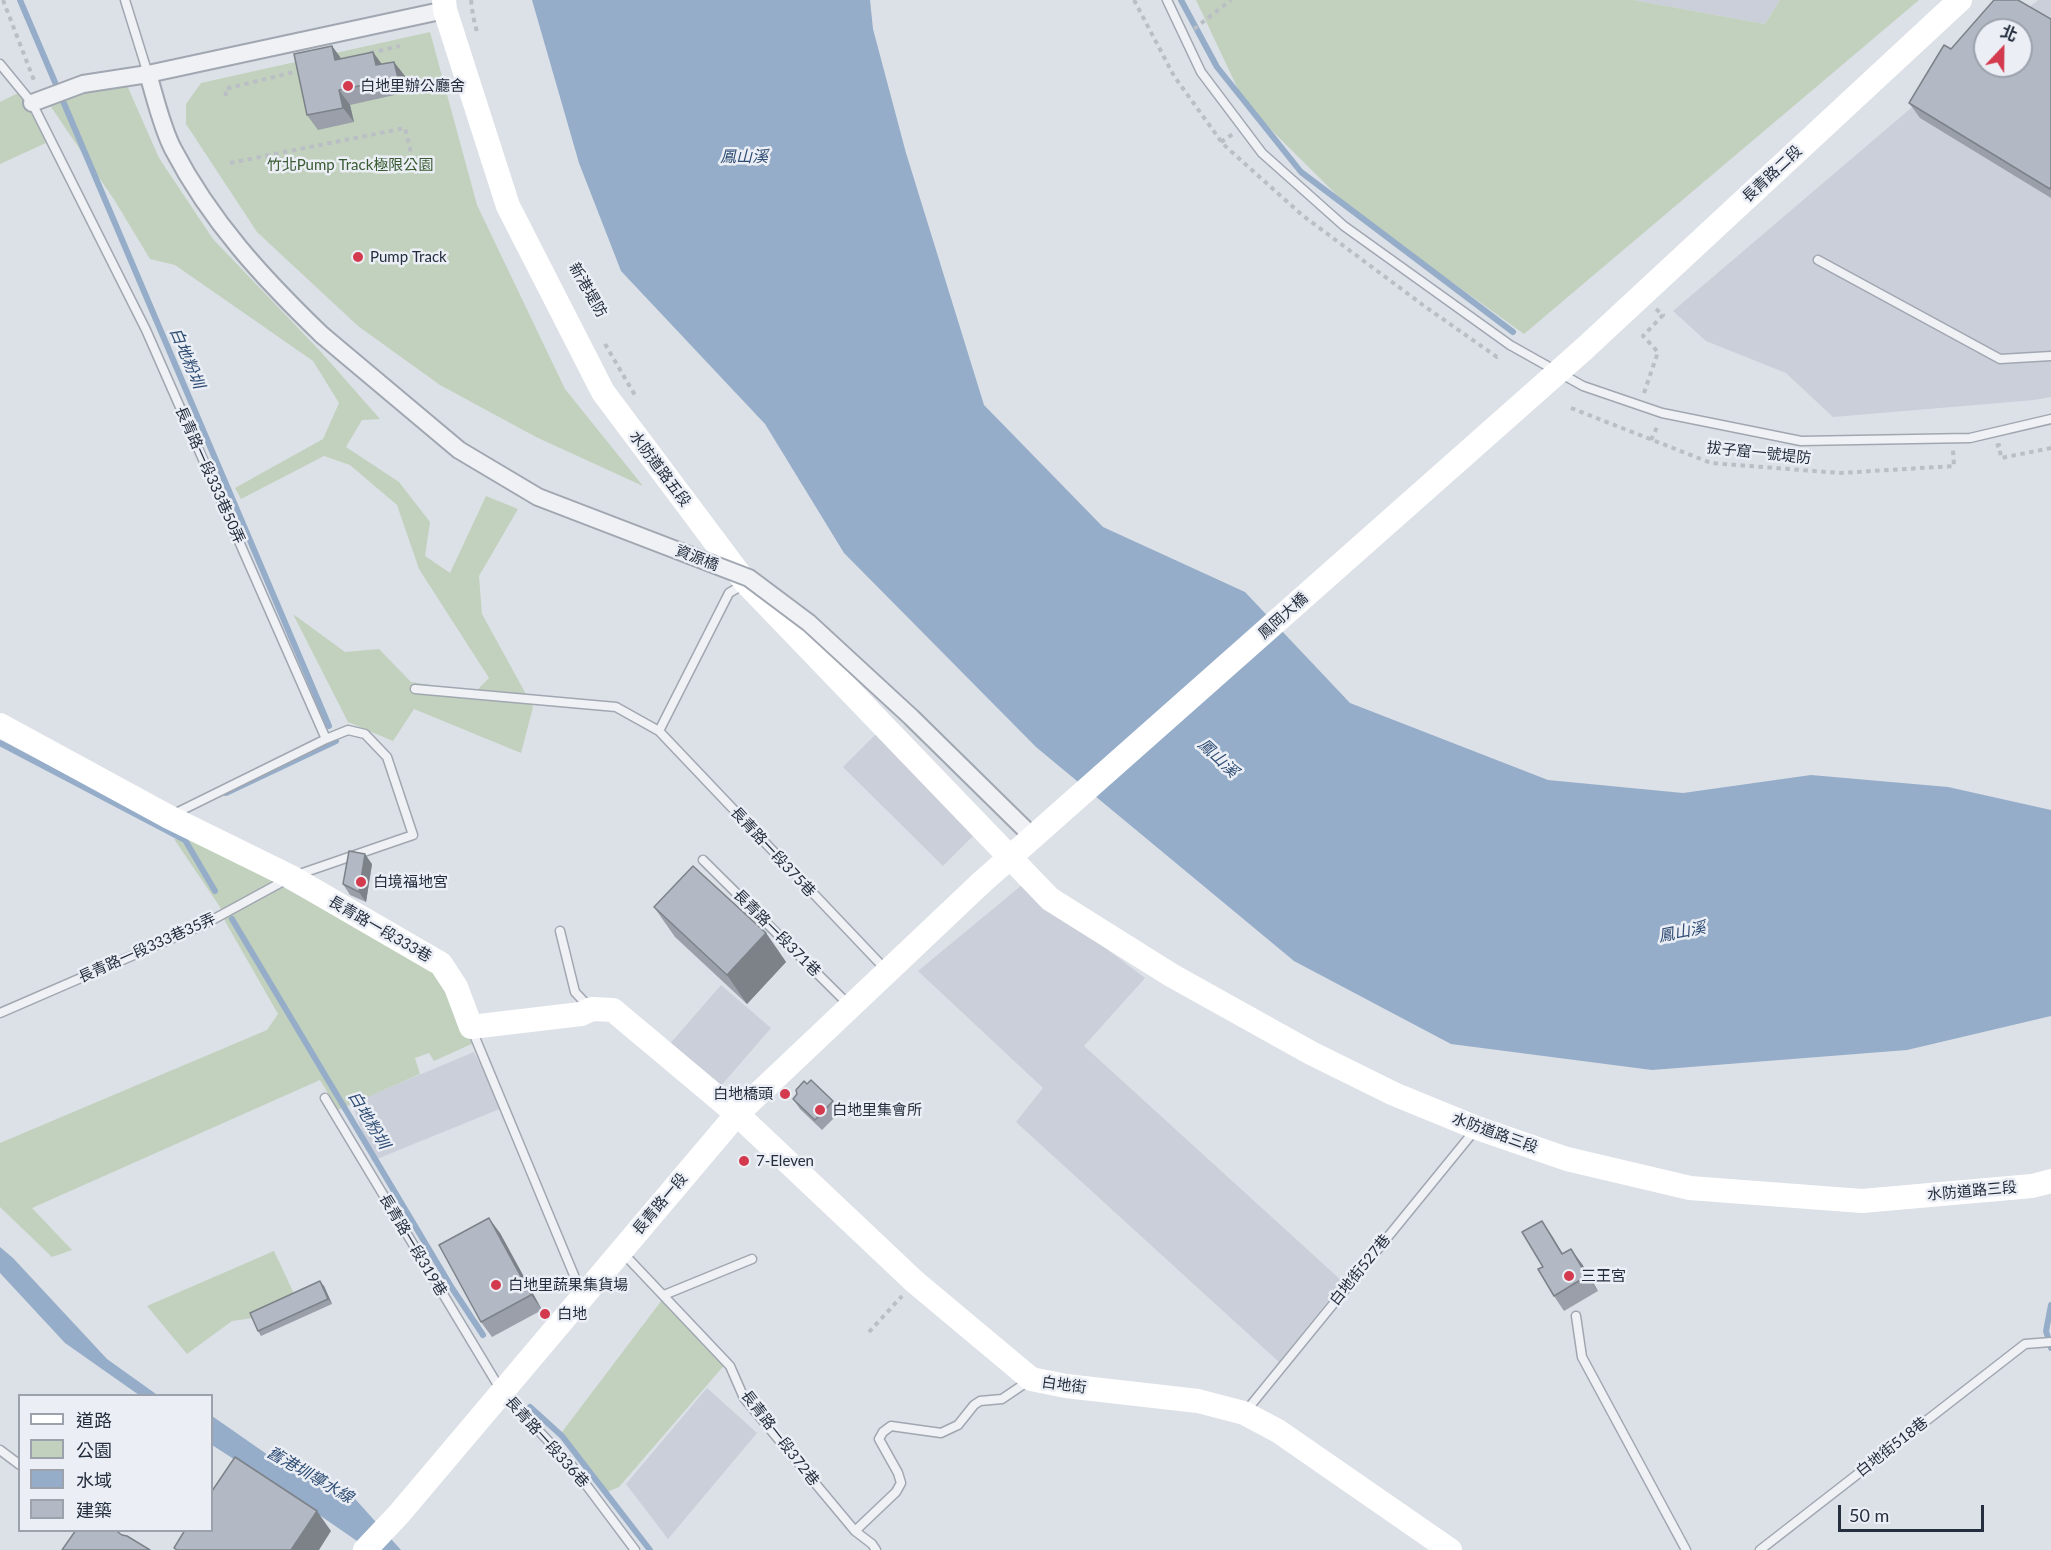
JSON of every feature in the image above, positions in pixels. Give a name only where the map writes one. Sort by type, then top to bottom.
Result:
[{"type":"street","name":"長青路二段","points":[[1584,349],[1960,0]]},
{"type":"street","points":[[37,101],[83,84],[148,74],[445,5]]},
{"type":"street","name":"水防道路五段","points":[[445,5],[508,206],[603,392],[746,583],[1007,855]]},
{"type":"street","name":"資源橋","points":[[148,74],[172,147],[219,224],[271,286],[322,335],[459,450],[538,497],[749,578],[818,631],[911,717],[1033,837]]},
{"type":"street","name":"鳳岡大橋","points":[[981,883],[1584,349]]},
{"type":"street","name":"長青路一段333巷","points":[[0,726],[169,817],[291,878],[441,964],[456,987],[471,1027]]},
{"type":"street","name":"水防道路三段","points":[[1007,855],[1050,899],[1171,975],[1311,1053],[1394,1094],[1477,1128],[1567,1159],[1690,1188],[1862,1201],[2032,1186],[2051,1181]]},
{"type":"street","name":"長青路一段","points":[[365,1550],[399,1514],[737,1114],[981,883]]},
{"type":"street","points":[[471,1027],[581,1014],[592,1009]]},
{"type":"street","name":"白地街","points":[[592,1009],[613,1010],[737,1114],[915,1282],[1030,1379],[1066,1386],[1198,1401],[1244,1413],[1278,1431],[1450,1550]]},
{"type":"lane","points":[[125,0],[148,74]]},
{"type":"lane","points":[[1167,0],[1201,72],[1262,153],[1344,226],[1510,345],[1583,386],[1662,413],[1801,441],[1970,438],[2051,419]]},
{"type":"lane","name":"長青路一段333巷50弄","points":[[0,64],[37,101],[146,330],[326,739]]},
{"type":"lane","points":[[1818,260],[2000,359],[2051,356]]},
{"type":"lane","points":[[659,731],[729,593],[746,583]]},
{"type":"lane","name":"長青路一段375巷","points":[[415,689],[616,706],[659,731],[887,972]]},
{"type":"lane","name":"長青路一段333巷35弄","points":[[0,1013],[202,925],[291,878],[413,835],[387,757],[365,734],[348,730],[326,739]]},
{"type":"lane","points":[[169,817],[326,739]]},
{"type":"lane","name":"長青路一段371巷","points":[[703,860],[850,1007]]},
{"type":"lane","points":[[560,931],[575,992],[592,1009]]},
{"type":"lane","name":"長青路一段333巷","points":[[471,1027],[582,1297]]},
{"type":"lane","name":"長青路一段319巷","points":[[325,1098],[502,1392]]},
{"type":"lane","name":"白地街527巷","points":[[1244,1413],[1477,1128]]},
{"type":"lane","name":"長青路一段372巷","points":[[621,1251],[730,1366],[744,1398],[855,1532],[872,1544],[876,1550]]},
{"type":"lane","points":[[664,1295],[752,1259]]},
{"type":"lane","points":[[1576,1316],[1582,1357],[1686,1550]]},
{"type":"lane","name":"白地街518巷","points":[[1760,1550],[2025,1344],[2051,1342]]},
{"type":"lane","points":[[855,1532],[896,1492],[901,1483],[879,1438],[884,1432],[891,1426],[941,1433],[958,1425],[974,1405],[981,1401],[1002,1399],[1030,1379]]},
{"type":"lane","name":"長青路一段336巷","points":[[502,1392],[572,1466],[635,1550]]},
{"type":"lane","points":[[0,1450],[18,1464]]},
{"type":"path","points":[[3,0],[37,101]]},
{"type":"path","points":[[471,0],[472,16],[479,39]]},
{"type":"path","points":[[1204,21],[1231,0]]},
{"type":"path","points":[[369,53],[400,46]]},
{"type":"path","points":[[226,96],[225,89],[304,69]]},
{"type":"path","points":[[231,163],[405,128],[411,153]]},
{"type":"path","name":"新港堤防","points":[[600,335],[640,404]]},
{"type":"path","points":[[1640,405],[1658,352],[1643,336]]},
{"type":"path","name":"拔子窟一號堤防","points":[[1571,408],[1711,463],[1840,473],[1954,466]]},
{"type":"path","points":[[2001,458],[2051,448]]},
{"type":"path","points":[[869,1332],[915,1282]]},
{"type":"shaded area","points":[[1633,0],[1780,0],[1765,24]]},
{"type":"shaded area","points":[[2038,0],[2051,0],[2051,397],[1833,417],[1786,373],[1706,341],[1673,311],[1973,55],[1973,78],[2033,78],[2033,18],[2016,18]]},
{"type":"shaded area","points":[[877,733],[977,832],[943,866],[843,767]]},
{"type":"shaded area","points":[[1022,885],[1145,978],[1084,1046],[1343,1282],[1279,1362],[1016,1122],[1043,1088],[918,971]]},
{"type":"shaded area","points":[[721,985],[771,1028],[719,1088],[669,1045]]},
{"type":"shaded area","points":[[474,1052],[502,1108],[372,1161],[352,1103]]},
{"type":"shaded area","points":[[707,1388],[757,1433],[668,1539],[626,1484]]},
{"type":"green space","points":[[1196,0],[1633,0],[1765,24],[1780,0],[1919,0],[1524,334],[1353,211],[1245,104]]},
{"type":"green space","name":"竹北Pump Track極限公園","points":[[430,32],[477,205],[565,389],[643,486],[536,437],[440,385],[358,326],[257,232],[186,124],[186,104],[201,83]]},
{"type":"green space","points":[[122,74],[159,158],[213,239],[321,352],[380,419],[362,420],[346,447],[399,482],[430,522],[425,556],[450,573],[486,496],[518,509],[479,576],[482,614],[533,707],[521,753],[414,709],[393,741],[348,722],[293,614],[345,652],[379,649],[411,682],[475,692],[489,678],[419,569],[397,505],[350,465],[324,456],[241,499],[235,488],[323,439],[339,403],[313,361],[175,265],[150,259],[115,201],[47,101]]},
{"type":"green space","points":[[26,89],[46,143],[0,164],[0,102]]},
{"type":"green space","points":[[174,839],[195,839],[448,977],[478,1041],[434,1061],[429,1053],[415,1058],[420,1074],[338,1110],[320,1080],[32,1208],[72,1250],[52,1257],[0,1207],[0,1143],[267,1030],[278,1014],[226,923],[220,907]]},
{"type":"green space","points":[[274,1251],[296,1298],[253,1318],[232,1321],[187,1354],[147,1306]]},
{"type":"green space","points":[[665,1296],[727,1362],[619,1487],[607,1492],[562,1432]]},
{"type":"water","name":"鳳山溪","points":[[532,0],[870,0],[873,29],[906,153],[984,405],[1103,527],[1245,592],[1350,703],[1548,780],[1683,793],[1811,775],[1948,787],[2051,810],[2051,1016],[1907,1050],[1652,1070],[1451,1044],[1294,961],[1036,747],[844,553],[765,424],[621,271],[579,163]]},
{"type":"water","points":[[0,1247],[13,1258],[107,1359],[156,1394],[138,1394],[65,1343],[0,1273]]},
{"type":"water","name":"舊港圳導水線","points":[[213,1417],[268,1455],[348,1491],[401,1550],[370,1550],[213,1446]]},
{"type":"building","points":[[1994,0],[2018,0],[2051,19],[2050,189],[1909,103],[1944,45],[1951,49],[1973,24],[1973,78],[2033,78],[2033,18],[1978,18]]},
{"type":"building","points":[[332,46],[335,60],[373,52],[376,65],[394,62],[398,78],[339,90],[343,108],[307,115],[294,54]]},
{"type":"building","points":[[349,851],[365,854],[359,892],[343,884]]},
{"type":"building","points":[[693,866],[766,933],[727,975],[654,907]]},
{"type":"building","points":[[811,1080],[833,1101],[815,1120],[793,1099],[797,1094],[796,1090],[804,1081],[807,1084]]},
{"type":"building","name":"白地里蔬果集貨場","points":[[489,1218],[531,1295],[481,1322],[439,1245]]},
{"type":"building","name":"三王宮","points":[[1542,1221],[1562,1254],[1571,1249],[1587,1276],[1554,1296],[1538,1269],[1543,1267],[1522,1232]]},
{"type":"building","points":[[320,1281],[328,1299],[258,1331],[250,1313]]},
{"type":"building","points":[[235,1457],[317,1511],[291,1550],[177,1550],[174,1548],[184,1532],[213,1532],[213,1490]]},
{"type":"building","points":[[75,1532],[118,1532],[150,1550],[62,1550]]},
{"type":"waterway","name":"白地粉圳","points":[[20,0],[329,726]]},
{"type":"waterway","points":[[1181,0],[1217,67],[1301,172],[1513,332]]},
{"type":"waterway","name":"白地粉圳","points":[[226,793],[336,741]]},
{"type":"waterway","name":"白地粉圳","points":[[0,743],[185,840],[215,891]]},
{"type":"waterway","name":"白地粉圳","points":[[232,919],[452,1288],[483,1335]]},
{"type":"waterway","points":[[2051,1305],[2046,1331],[2051,1348]]},
{"type":"waterway","name":"白地粉圳","points":[[530,1407],[562,1436],[650,1550]]},
{"type":"place","name":"白地里辦公廳舍","points":[[348,86]]},
{"type":"place","name":"Pump Track","points":[[358,257]]},
{"type":"place","name":"白境福地宮","points":[[361,882]]},
{"type":"place","name":"白地橋頭","points":[[785,1094]]},
{"type":"place","name":"白地里集會所","points":[[820,1110]]},
{"type":"place","name":"7-Eleven","points":[[744,1161]]},
{"type":"place","name":"三王宮","points":[[1569,1276]]},
{"type":"place","name":"白地里蔬果集貨場","points":[[496,1285]]},
{"type":"place","name":"白地","points":[[545,1314]]}]
